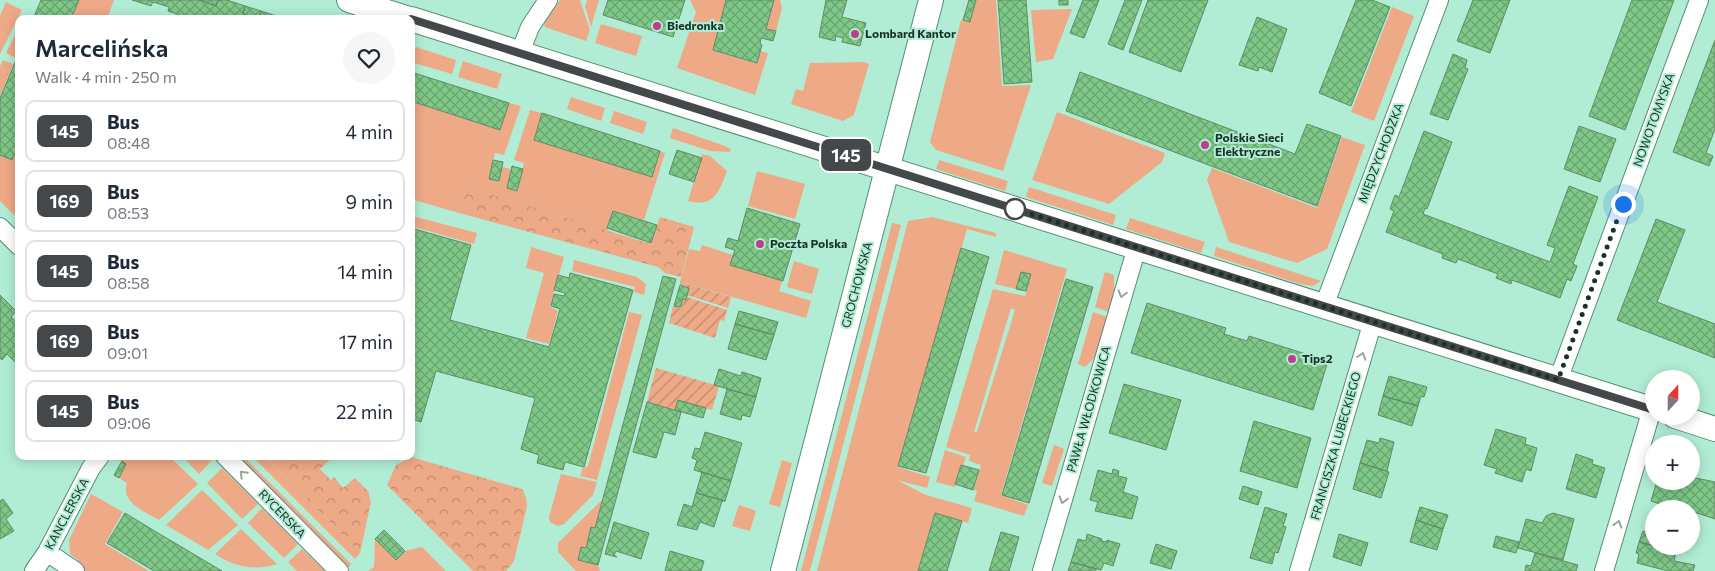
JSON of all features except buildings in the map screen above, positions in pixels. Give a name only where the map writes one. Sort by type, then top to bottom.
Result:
[{"type":"street","points":[[350,0],[397,15]]},
{"type":"street","points":[[520,54],[530,27],[548,0]]},
{"type":"street","name":"GROCHOWSKA","points":[[783,571],[931,0]]},
{"type":"street","name":"MIĘDZYCHODZKA","points":[[1324,306],[1439,0]]},
{"type":"street","name":"NOWOTOMYSKA","points":[[1558,380],[1699,0]]},
{"type":"street","points":[[415,21],[1645,407]]},
{"type":"street","points":[[0,227],[15,242]]},
{"type":"street","name":"PAWŁA WŁODKOWICA","points":[[1042,571],[1137,247]]},
{"type":"street","name":"FRANCISZKA LUBECKIEGO","points":[[1299,571],[1373,321]]},
{"type":"street","points":[[1700,424],[1715,429]]},
{"type":"street","points":[[1604,571],[1648,425]]},
{"type":"street","name":"RYCERSKA","points":[[229,460],[339,571]]},
{"type":"street","name":"KANCLERSKA","points":[[34,571],[47,552],[96,462]]},
{"type":"street","points":[[47,552],[75,571]]},
{"type":"green space","points":[[79,0],[114,0],[108,15],[73,15]]},
{"type":"green space","points":[[560,0],[580,0],[590,30],[586,41],[545,27],[544,23]]},
{"type":"green space","points":[[587,0],[599,0],[591,27],[585,6]]},
{"type":"green space","points":[[690,0],[726,0],[714,50],[756,63],[760,51],[768,53],[755,95],[677,68],[696,12]]},
{"type":"green space","points":[[774,0],[780,0],[782,8],[776,31],[766,29]]},
{"type":"green space","points":[[976,0],[996,0],[1002,86],[1031,85],[1003,171],[936,150],[930,142],[961,20],[970,22]]},
{"type":"green space","points":[[6,2],[22,10],[20,15],[15,15],[15,24],[0,54],[0,16]]},
{"type":"green space","points":[[1392,7],[1414,16],[1374,121],[1351,112]]},
{"type":"green space","points":[[1072,9],[1053,59],[1036,62],[1031,10]]},
{"type":"green space","points":[[601,24],[642,36],[636,56],[595,43]]},
{"type":"green space","points":[[15,35],[15,58],[6,53]]},
{"type":"green space","points":[[416,47],[456,60],[452,74],[415,63]]},
{"type":"green space","points":[[3,60],[13,64],[0,96],[0,66]]},
{"type":"green space","points":[[463,61],[502,74],[497,89],[458,77]]},
{"type":"green space","points":[[863,62],[869,64],[854,115],[843,121],[791,104],[796,89],[803,91],[810,63]]},
{"type":"green space","points":[[571,97],[605,108],[601,121],[567,109]]},
{"type":"green space","points":[[415,102],[500,129],[509,103],[521,106],[504,155],[495,153],[489,178],[499,181],[502,167],[511,169],[507,187],[517,190],[524,163],[514,160],[530,110],[542,113],[534,140],[652,177],[660,151],[665,153],[644,220],[613,211],[607,231],[467,187],[459,213],[415,200]]},
{"type":"green space","points":[[614,111],[647,122],[643,134],[610,123]]},
{"type":"green space","points":[[1057,112],[1165,153],[1162,162],[1109,204],[1032,180]]},
{"type":"green space","points":[[673,128],[725,146],[731,149],[730,152],[710,151],[670,138]]},
{"type":"green space","points":[[1342,137],[1365,145],[1327,249],[1297,263],[1229,242],[1207,180],[1212,168],[1317,208]]},
{"type":"green space","points":[[15,153],[15,216],[0,201],[0,155],[12,160]]},
{"type":"green space","points":[[702,154],[710,156],[727,171],[718,192],[710,200],[697,203],[688,201]]},
{"type":"green space","points":[[939,160],[1008,181],[1005,191],[936,169]]},
{"type":"green space","points":[[757,171],[805,184],[795,219],[748,206]]},
{"type":"green space","points":[[467,187],[651,244],[660,217],[694,227],[681,277],[665,273],[658,267],[459,213]]},
{"type":"green space","points":[[1029,187],[1116,215],[1113,225],[1026,197]]},
{"type":"green space","points":[[415,217],[477,233],[474,244],[415,227]]},
{"type":"green space","points":[[932,217],[996,233],[996,237],[967,229],[898,467],[930,477],[927,488],[897,480],[926,495],[972,508],[968,523],[935,513],[918,571],[817,571],[908,221]]},
{"type":"green space","points":[[1130,218],[1205,242],[1201,253],[1126,229]]},
{"type":"green space","points":[[892,223],[901,225],[810,571],[801,571]]},
{"type":"green space","points":[[702,245],[733,255],[731,265],[783,279],[779,291],[811,301],[806,318],[680,282],[689,249],[700,251]]},
{"type":"green space","points":[[531,247],[564,257],[550,307],[558,311],[549,344],[526,338],[544,273],[526,268]]},
{"type":"green space","points":[[1216,247],[1321,281],[1313,286],[1300,284],[1214,256]]},
{"type":"green space","points":[[1004,250],[1067,269],[1001,495],[1028,505],[1024,516],[974,501],[977,491],[974,490],[981,465],[969,461],[970,455],[946,447],[993,289],[1025,296],[1031,275],[1021,272],[1016,289],[995,284]],"holes":[[[1011,308],[1015,310],[977,432],[974,432]]]},
{"type":"green space","points":[[574,260],[637,277],[646,284],[644,295],[634,292],[635,287],[572,271]]},
{"type":"green space","points":[[794,261],[819,269],[812,294],[787,287]]},
{"type":"green space","points":[[1105,272],[1114,275],[1114,291],[1109,312],[1095,307]]},
{"type":"green space","points":[[680,282],[731,297],[728,308],[687,295],[689,288],[680,285]]},
{"type":"green space","points":[[687,297],[727,310],[724,321],[720,320],[715,338],[669,323],[673,306],[680,308],[683,299]]},
{"type":"green space","points":[[629,312],[642,315],[597,480],[580,476],[583,468],[588,466]]},
{"type":"green space","points":[[1093,312],[1107,317],[1096,356],[1085,367],[1078,364]]},
{"type":"green space","points":[[656,368],[719,386],[712,410],[678,400],[675,410],[647,402]]},
{"type":"green space","points":[[1054,445],[1064,449],[1052,486],[1042,483]]},
{"type":"green space","points":[[945,450],[966,457],[955,487],[936,482]]},
{"type":"green space","points":[[415,458],[522,489],[526,497],[527,506],[514,561],[506,571],[473,571],[387,485],[396,465],[405,460],[415,460]]},
{"type":"green space","points":[[120,460],[173,460],[198,484],[159,520],[135,506],[127,496],[127,483],[119,478],[126,464]]},
{"type":"green space","points":[[186,460],[212,460],[199,474]]},
{"type":"green space","points":[[240,460],[247,460],[351,564],[347,569]]},
{"type":"green space","points":[[256,460],[269,460],[360,553],[355,559]]},
{"type":"green space","points":[[330,460],[320,469],[331,480],[334,477],[343,488],[355,478],[368,491],[371,502],[360,553],[270,461]]},
{"type":"green space","points":[[782,460],[792,463],[780,507],[769,504]]},
{"type":"green space","points":[[222,468],[258,504],[242,519],[207,483]]},
{"type":"green space","points":[[561,474],[597,482],[593,495],[564,524],[558,526],[550,522],[549,517]]},
{"type":"green space","points":[[202,490],[238,525],[208,550],[166,525]]},
{"type":"green space","points":[[91,494],[123,512],[105,544],[149,571],[82,571],[75,566],[78,560],[70,554],[69,540]]},
{"type":"green space","points":[[603,499],[595,528],[591,527],[586,548],[581,547],[578,559],[598,565],[600,571],[576,571],[558,552],[558,543]]},
{"type":"green space","points":[[739,505],[756,511],[750,531],[732,526]]},
{"type":"green space","points":[[262,508],[298,544],[284,558],[248,523]]},
{"type":"green space","points":[[241,529],[277,564],[261,567],[237,565],[215,554]]},
{"type":"green space","points":[[375,539],[395,559],[405,551],[422,547],[446,571],[368,571],[374,567]]},
{"type":"green space","points":[[302,549],[325,571],[297,571],[288,562]]},
{"type":"bus line","name":"145","points":[[415,20],[1645,407]]},
{"type":"place","name":"Biedronka","points":[[657,26]]},
{"type":"place","name":"Lombard Kantor","points":[[855,34]]},
{"type":"place","name":"Polskie Sieci Elektryczne","points":[[1205,145]]},
{"type":"place","name":"Poczta Polska","points":[[760,244]]},
{"type":"place","name":"Tips2","points":[[1292,359]]},
{"type":"route","points":[[1015,209],[1558,380],[1623,204]]}]
